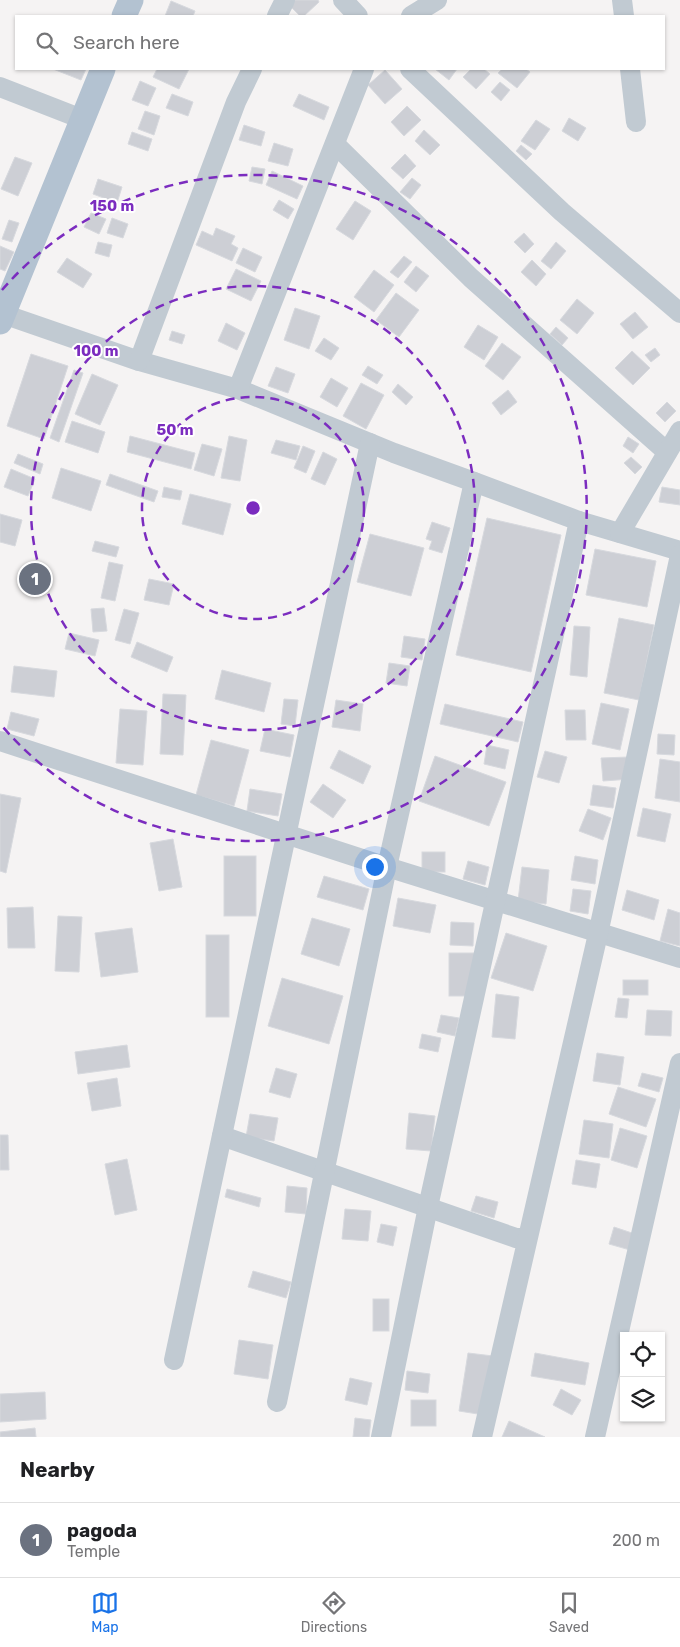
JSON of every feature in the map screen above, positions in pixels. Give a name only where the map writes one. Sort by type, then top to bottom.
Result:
[{"type":"main road","points":[[124,15],[131,0]]},
{"type":"main road","points":[[1,317],[103,70]]},
{"type":"street","points":[[278,15],[285,0]]},
{"type":"street","points":[[343,0],[357,15]]},
{"type":"street","points":[[413,15],[437,0]]},
{"type":"street","points":[[622,0],[624,15]]},
{"type":"street","points":[[139,361],[236,102],[252,70]]},
{"type":"street","points":[[238,389],[364,70]]},
{"type":"street","points":[[411,70],[562,212],[680,313]]},
{"type":"street","points":[[630,70],[636,122]]},
{"type":"street","points":[[0,87],[82,119]]},
{"type":"street","points":[[335,144],[471,278],[667,452]]},
{"type":"street","points":[[1,317],[139,361],[238,389],[370,443],[579,521],[680,553],[598,934],[526,1238],[482,1437]]},
{"type":"street","points":[[620,533],[680,431]]},
{"type":"street","points":[[174,1360],[370,443]]},
{"type":"street","points":[[277,1402],[387,867],[474,482]]},
{"type":"street","points":[[381,1437],[428,1207],[579,521]]},
{"type":"street","points":[[0,741],[286,835],[497,900],[598,934],[680,958]]},
{"type":"street","points":[[595,1437],[680,1063]]},
{"type":"street","points":[[222,1136],[516,1238],[526,1238]]},
{"type":"building","points":[[294,0],[318,0],[319,2],[305,15],[299,15],[289,5]]},
{"type":"building","points":[[171,1],[195,11],[193,15],[165,15]]},
{"type":"building","points":[[56,70],[86,70],[81,80]]},
{"type":"building","points":[[156,70],[188,70],[179,89],[153,77]]},
{"type":"building","points":[[385,70],[402,89],[385,104],[368,85]]},
{"type":"building","points":[[436,70],[456,70],[449,80]]},
{"type":"building","points":[[470,70],[485,70],[490,74],[476,89],[463,77]]},
{"type":"building","points":[[501,70],[527,70],[530,72],[517,88],[498,73]]},
{"type":"building","points":[[140,81],[156,88],[148,106],[132,100]]},
{"type":"building","points":[[500,82],[510,90],[501,101],[491,92]]},
{"type":"building","points":[[172,94],[193,102],[188,116],[166,108]]},
{"type":"building","points":[[299,94],[329,107],[324,120],[293,106]]},
{"type":"building","points":[[407,106],[421,120],[404,136],[391,122]]},
{"type":"building","points":[[145,111],[160,116],[154,135],[138,129]]},
{"type":"building","points":[[569,118],[586,128],[578,141],[562,131]]},
{"type":"building","points":[[536,120],[550,129],[535,150],[521,141]]},
{"type":"building","points":[[244,125],[265,132],[261,146],[239,140]]},
{"type":"building","points":[[424,130],[440,145],[430,155],[415,141]]},
{"type":"building","points":[[132,132],[152,139],[148,151],[128,144]]},
{"type":"building","points":[[274,143],[293,149],[288,166],[268,161]]},
{"type":"building","points":[[521,145],[532,154],[526,160],[516,151]]},
{"type":"building","points":[[405,154],[416,166],[403,179],[391,168]]},
{"type":"building","points":[[15,157],[32,163],[18,196],[1,189]]},
{"type":"building","points":[[252,167],[265,169],[262,184],[249,181]]},
{"type":"building","points":[[272,171],[303,186],[297,199],[266,185]]},
{"type":"building","points":[[412,178],[421,185],[410,199],[400,192]]},
{"type":"building","points":[[98,179],[122,187],[117,203],[93,194]]},
{"type":"building","points":[[279,200],[294,209],[288,219],[273,210]]},
{"type":"building","points":[[355,201],[371,211],[353,240],[336,229]]},
{"type":"building","points":[[91,213],[106,219],[99,234],[84,227]]},
{"type":"building","points":[[112,218],[128,224],[123,238],[107,233]]},
{"type":"building","points":[[9,220],[19,223],[12,242],[2,239]]},
{"type":"building","points":[[216,228],[235,236],[231,244],[238,248],[232,261],[196,245],[202,231],[213,236]]},
{"type":"building","points":[[524,233],[534,244],[525,253],[514,242]]},
{"type":"building","points":[[98,242],[112,245],[109,257],[95,253]]},
{"type":"building","points":[[556,242],[566,251],[551,269],[541,261]]},
{"type":"building","points":[[0,246],[14,252],[5,271],[0,269]]},
{"type":"building","points":[[243,248],[262,257],[255,272],[236,263]]},
{"type":"building","points":[[404,256],[412,262],[398,278],[390,272]]},
{"type":"building","points":[[67,258],[92,274],[83,288],[57,272]]},
{"type":"building","points":[[532,260],[546,274],[536,286],[521,272]]},
{"type":"building","points":[[416,266],[429,276],[416,292],[404,282]]},
{"type":"building","points":[[236,269],[261,281],[251,301],[226,289]]},
{"type":"building","points":[[374,270],[394,285],[374,312],[354,297]]},
{"type":"building","points":[[396,293],[419,310],[399,337],[376,320]]},
{"type":"building","points":[[577,299],[594,313],[577,334],[560,320]]},
{"type":"building","points":[[295,308],[320,316],[309,349],[284,340]]},
{"type":"building","points":[[635,312],[648,327],[633,339],[620,324]]},
{"type":"building","points":[[226,323],[245,333],[237,350],[218,341]]},
{"type":"building","points":[[478,325],[498,337],[484,360],[464,347]]},
{"type":"building","points":[[556,327],[568,338],[562,345],[550,334]]},
{"type":"building","points":[[172,331],[185,335],[182,344],[169,340]]},
{"type":"building","points":[[324,338],[339,348],[331,360],[315,351]]},
{"type":"building","points":[[502,343],[521,357],[503,380],[485,366]]},
{"type":"building","points":[[655,348],[660,355],[651,362],[645,355]]},
{"type":"building","points":[[632,351],[650,368],[633,385],[615,368]]},
{"type":"building","points":[[31,354],[68,366],[44,439],[7,426]]},
{"type":"building","points":[[368,366],[383,375],[377,384],[362,375]]},
{"type":"building","points":[[276,367],[295,374],[288,393],[268,386]]},
{"type":"building","points":[[74,370],[83,373],[59,442],[50,438]]},
{"type":"building","points":[[92,374],[118,385],[100,425],[75,414]]},
{"type":"building","points":[[331,378],[348,388],[337,407],[320,397]]},
{"type":"building","points":[[361,383],[384,395],[366,429],[343,416]]},
{"type":"building","points":[[398,384],[413,397],[406,405],[392,392]]},
{"type":"building","points":[[508,390],[517,402],[501,415],[492,403]]},
{"type":"building","points":[[667,402],[676,411],[665,422],[656,413]]},
{"type":"building","points":[[72,421],[105,432],[98,453],[65,442]]},
{"type":"building","points":[[130,436],[195,453],[191,469],[127,452]]},
{"type":"building","points":[[229,436],[247,440],[240,481],[221,478]]},
{"type":"building","points":[[628,437],[639,444],[633,453],[623,446]]},
{"type":"building","points":[[276,440],[300,446],[296,460],[271,453]]},
{"type":"building","points":[[202,444],[222,449],[214,476],[194,470]]},
{"type":"building","points":[[303,446],[315,451],[306,473],[294,468]]},
{"type":"building","points":[[323,452],[337,459],[325,485],[311,479]]},
{"type":"building","points":[[18,454],[43,464],[40,474],[14,463]]},
{"type":"building","points":[[631,457],[642,467],[635,474],[624,463]]},
{"type":"building","points":[[61,468],[101,481],[91,511],[52,498]]},
{"type":"building","points":[[11,469],[35,479],[28,496],[4,487]]},
{"type":"building","points":[[110,474],[158,491],[154,502],[106,485]]},
{"type":"building","points":[[164,487],[182,491],[180,500],[162,497]]},
{"type":"building","points":[[662,487],[680,490],[680,505],[659,502]]},
{"type":"building","points":[[190,494],[231,504],[223,535],[182,524]]},
{"type":"building","points":[[0,514],[22,520],[15,546],[0,542]]},
{"type":"building","points":[[487,518],[561,535],[531,672],[456,655]]},
{"type":"building","points":[[432,522],[450,528],[442,553],[429,549],[432,541],[426,539]]},
{"type":"building","points":[[370,534],[424,548],[411,596],[357,582]]},
{"type":"building","points":[[95,541],[119,547],[116,557],[92,551]]},
{"type":"building","points":[[595,549],[656,561],[647,607],[586,595]]},
{"type":"building","points":[[109,562],[123,565],[115,601],[101,598]]},
{"type":"building","points":[[149,579],[174,584],[169,605],[144,600]]},
{"type":"building","points":[[104,608],[107,631],[93,632],[91,609]]},
{"type":"building","points":[[124,609],[139,613],[130,644],[115,640]]},
{"type":"building","points":[[619,618],[654,625],[639,700],[604,693]]},
{"type":"building","points":[[574,626],[590,627],[587,677],[570,675]]},
{"type":"building","points":[[69,633],[99,640],[95,656],[65,649]]},
{"type":"building","points":[[404,636],[425,639],[422,660],[401,657]]},
{"type":"building","points":[[137,642],[173,657],[167,672],[131,657]]},
{"type":"building","points":[[389,663],[410,666],[407,686],[386,683]]},
{"type":"building","points":[[14,666],[57,671],[54,697],[11,692]]},
{"type":"building","points":[[222,670],[271,683],[264,712],[215,699]]},
{"type":"building","points":[[163,694],[186,695],[183,755],[160,754]]},
{"type":"building","points":[[284,699],[298,700],[295,726],[281,724]]},
{"type":"building","points":[[336,700],[363,704],[360,731],[332,727]]},
{"type":"building","points":[[601,703],[629,709],[620,750],[592,744]]},
{"type":"building","points":[[445,704],[523,722],[518,742],[440,724]]},
{"type":"building","points":[[120,709],[147,711],[143,765],[116,763]]},
{"type":"building","points":[[565,710],[585,710],[586,740],[566,740]]},
{"type":"building","points":[[11,712],[39,719],[34,736],[7,729]]},
{"type":"building","points":[[265,729],[294,735],[290,757],[260,751]]},
{"type":"building","points":[[658,734],[675,735],[674,755],[657,754]]},
{"type":"building","points":[[211,740],[249,750],[234,806],[196,795]]},
{"type":"building","points":[[487,745],[509,750],[505,769],[484,764]]},
{"type":"building","points":[[339,750],[371,766],[363,784],[330,768]]},
{"type":"building","points":[[545,751],[567,757],[559,783],[537,777]]},
{"type":"building","points":[[435,756],[506,782],[489,826],[419,801]]},
{"type":"building","points":[[629,757],[631,779],[603,781],[601,758]]},
{"type":"building","points":[[660,759],[680,762],[680,802],[655,798]]},
{"type":"building","points":[[323,784],[346,800],[333,818],[310,802]]},
{"type":"building","points":[[593,785],[616,788],[613,808],[590,805]]},
{"type":"building","points":[[250,789],[282,794],[278,816],[247,811]]},
{"type":"building","points":[[0,794],[21,798],[6,873],[0,871]]},
{"type":"building","points":[[643,808],[671,814],[665,842],[637,836]]},
{"type":"building","points":[[588,809],[611,818],[603,840],[579,831]]},
{"type":"building","points":[[173,839],[182,887],[159,891],[150,843]]},
{"type":"building","points":[[422,852],[445,852],[445,872],[422,872]]},
{"type":"building","points":[[224,856],[256,856],[256,916],[224,916]]},
{"type":"building","points":[[575,856],[598,860],[595,884],[571,880]]},
{"type":"building","points":[[468,861],[489,867],[485,885],[463,879]]},
{"type":"building","points":[[522,867],[549,870],[546,904],[518,901]]},
{"type":"building","points":[[324,876],[369,889],[363,910],[317,897]]},
{"type":"building","points":[[573,889],[591,891],[588,914],[570,911]]},
{"type":"building","points":[[627,890],[659,900],[654,920],[622,910]]},
{"type":"building","points":[[398,898],[436,905],[430,933],[393,926]]},
{"type":"building","points":[[33,907],[35,948],[8,948],[7,908]]},
{"type":"building","points":[[668,909],[680,913],[680,946],[660,941]]},
{"type":"building","points":[[58,916],[82,917],[79,972],[55,971]]},
{"type":"building","points":[[312,918],[350,929],[339,966],[301,954]]},
{"type":"building","points":[[451,922],[474,923],[473,946],[450,945]]},
{"type":"building","points":[[132,928],[138,972],[101,977],[95,933]]},
{"type":"building","points":[[506,933],[547,946],[533,991],[491,978]]},
{"type":"building","points":[[206,935],[229,935],[229,1017],[206,1017]]},
{"type":"building","points":[[449,953],[475,953],[475,996],[449,996]]},
{"type":"building","points":[[282,978],[343,996],[329,1044],[268,1026]]},
{"type":"building","points":[[623,980],[648,980],[648,995],[623,995]]},
{"type":"building","points":[[496,994],[519,997],[515,1039],[492,1037]]},
{"type":"building","points":[[618,998],[629,999],[627,1018],[615,1017]]},
{"type":"building","points":[[647,1010],[672,1011],[671,1036],[645,1035]]},
{"type":"building","points":[[441,1015],[459,1018],[455,1036],[437,1032]]},
{"type":"building","points":[[422,1034],[441,1038],[438,1052],[419,1048]]},
{"type":"building","points":[[127,1045],[130,1067],[78,1074],[75,1052]]},
{"type":"building","points":[[597,1053],[624,1057],[620,1085],[593,1081]]},
{"type":"building","points":[[276,1068],[297,1074],[290,1098],[269,1092]]},
{"type":"building","points":[[642,1073],[663,1078],[659,1092],[638,1086]]},
{"type":"building","points":[[117,1078],[121,1106],[92,1111],[87,1083]]},
{"type":"building","points":[[618,1087],[656,1099],[646,1127],[609,1114]]},
{"type":"building","points":[[409,1113],[435,1116],[431,1151],[406,1149]]},
{"type":"building","points":[[250,1114],[278,1118],[274,1141],[246,1137]]},
{"type":"building","points":[[584,1120],[613,1124],[609,1158],[579,1154]]},
{"type":"building","points":[[620,1128],[647,1136],[637,1168],[611,1160]]},
{"type":"building","points":[[0,1135],[8,1135],[9,1170],[0,1170]]},
{"type":"building","points":[[127,1159],[137,1210],[115,1215],[105,1164]]},
{"type":"building","points":[[576,1160],[600,1164],[596,1188],[572,1184]]},
{"type":"building","points":[[287,1186],[307,1188],[306,1214],[285,1212]]},
{"type":"building","points":[[227,1189],[261,1198],[259,1207],[225,1197]]},
{"type":"building","points":[[476,1196],[498,1202],[494,1218],[471,1211]]},
{"type":"building","points":[[345,1209],[371,1211],[368,1241],[342,1239]]},
{"type":"building","points":[[381,1224],[397,1227],[393,1246],[377,1242]]},
{"type":"building","points":[[614,1227],[635,1234],[630,1250],[609,1244]]},
{"type":"building","points":[[253,1271],[291,1282],[286,1298],[248,1287]]},
{"type":"building","points":[[373,1299],[389,1299],[389,1331],[373,1331]]},
{"type":"building","points":[[239,1340],[273,1345],[268,1379],[234,1374]]},
{"type":"building","points":[[468,1353],[493,1356],[484,1415],[459,1411]]},
{"type":"building","points":[[535,1353],[589,1363],[585,1385],[531,1376]]},
{"type":"building","points":[[407,1371],[430,1374],[428,1393],[405,1390]]},
{"type":"building","points":[[350,1378],[372,1383],[367,1405],[345,1400]]},
{"type":"building","points":[[561,1389],[581,1400],[572,1415],[553,1405]]},
{"type":"building","points":[[45,1392],[46,1419],[0,1422],[0,1394]]},
{"type":"building","points":[[411,1400],[436,1400],[436,1426],[411,1426]]},
{"type":"building","points":[[355,1418],[371,1420],[369,1437],[353,1437]]},
{"type":"building","points":[[509,1421],[545,1437],[502,1437]]},
{"type":"building","points":[[35,1428],[36,1437],[0,1437],[0,1432]]},
{"type":"place","name":"pagoda","points":[[35,579]]}]
